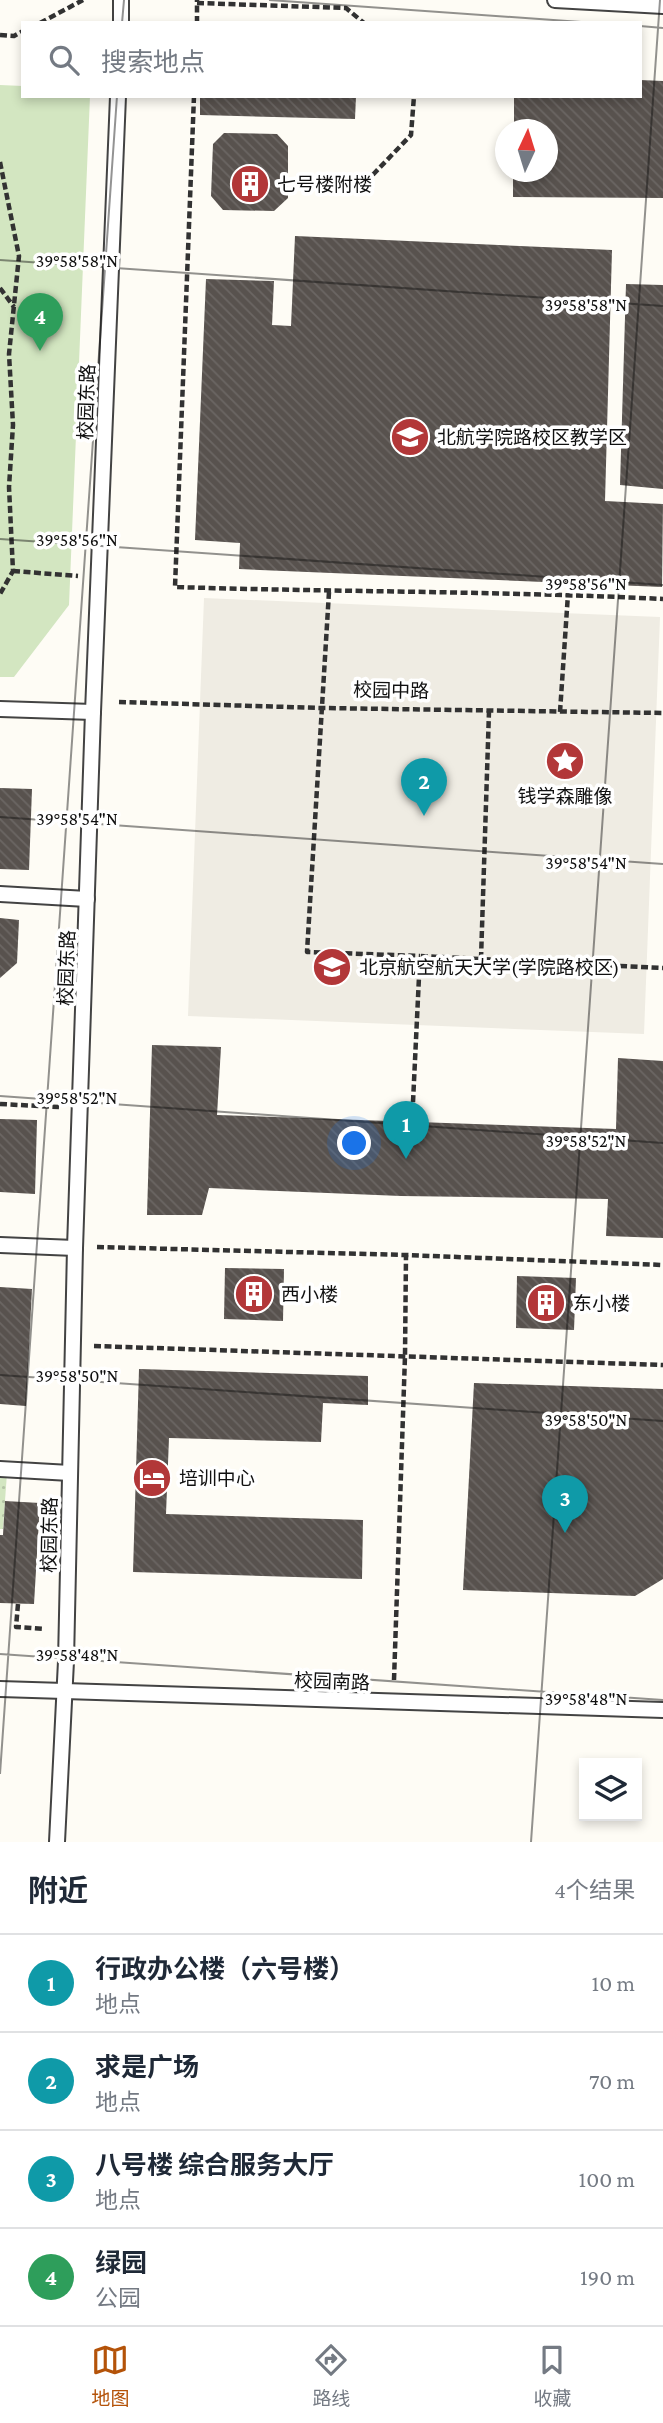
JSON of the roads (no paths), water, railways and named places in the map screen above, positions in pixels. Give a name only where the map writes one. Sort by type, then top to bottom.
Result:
[{"type":"lane","points":[[121,0],[121,21]]},
{"type":"lane","points":[[555,0],[663,6]]},
{"type":"lane","name":"校园东路","points":[[57,1842],[65,1691],[75,1248],[93,712],[118,98]]},
{"type":"lane","points":[[0,709],[93,712]]},
{"type":"lane","points":[[0,894],[87,899]]},
{"type":"lane","points":[[0,1245],[75,1248]]},
{"type":"lane","points":[[0,1469],[70,1473]]},
{"type":"lane","name":"校园南路","points":[[0,1689],[663,1710]]},
{"type":"place","name":"七号楼附楼","points":[[250,184]]},
{"type":"place","name":"绿园","points":[[40,351]]},
{"type":"place","name":"北航学院路校区教学区","points":[[410,437]]},
{"type":"place","name":"钱学森雕像","points":[[565,761]]},
{"type":"place","name":"求是广场","points":[[424,816]]},
{"type":"place","name":"北京航空航天大学(学院路校区)","points":[[332,967]]},
{"type":"place","name":"行政办公楼（六号楼）","points":[[406,1159]]},
{"type":"place","name":"西小楼","points":[[254,1294]]},
{"type":"place","name":"东小楼","points":[[546,1303]]},
{"type":"place","name":"培训中心","points":[[152,1478]]},
{"type":"place","name":"八号楼 综合服务大厅","points":[[565,1533]]}]
